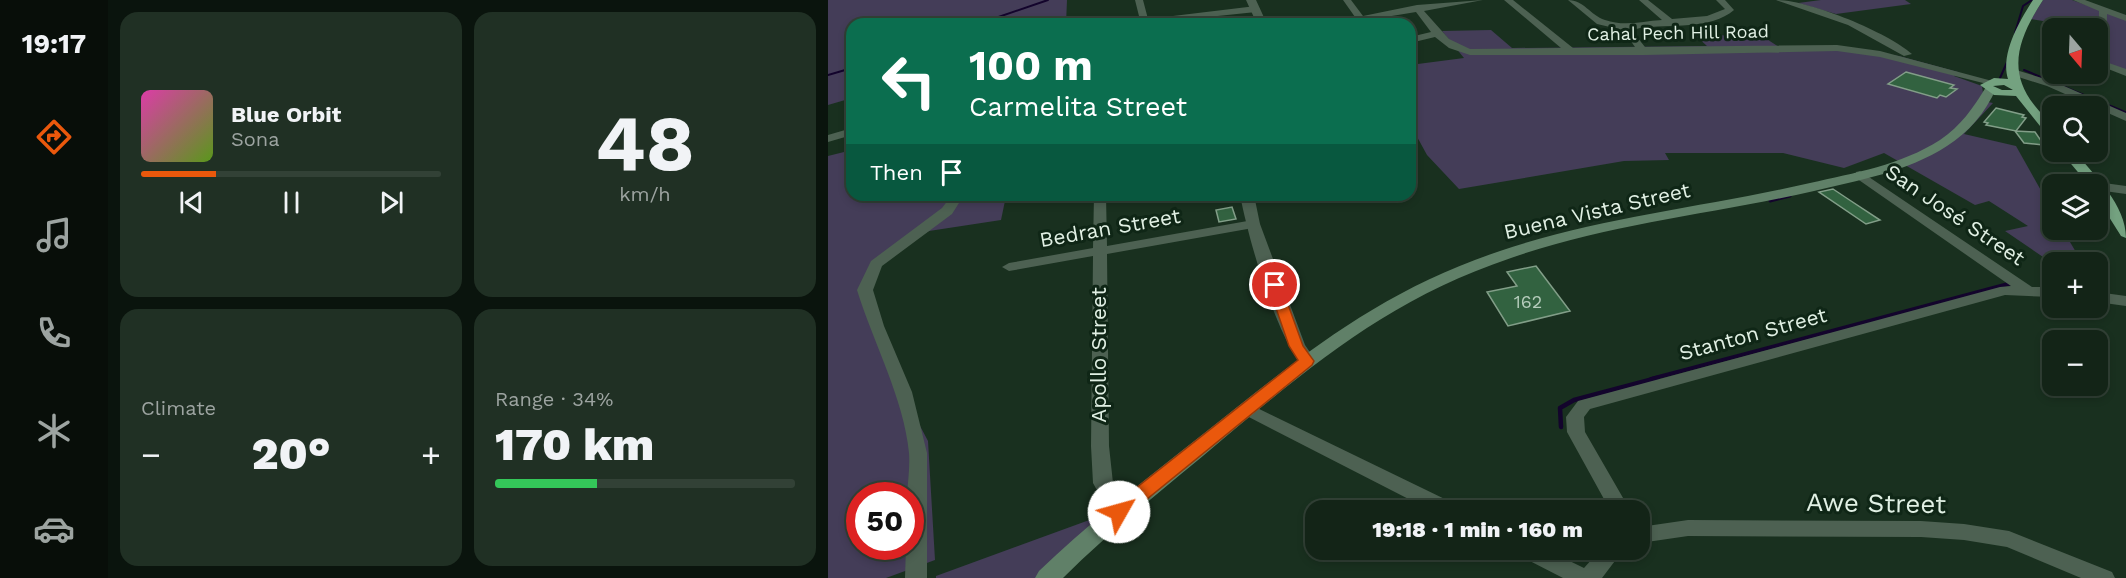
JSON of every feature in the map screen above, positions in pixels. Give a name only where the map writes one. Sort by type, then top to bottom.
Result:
[{"type":"highway","points":[[2038,0],[2028,15],[2018,39],[2012,73],[2030,106],[2042,121]]},
{"type":"highway","points":[[1990,88],[2012,73]]},
{"type":"highway","points":[[1990,88],[2011,84],[2021,90]]},
{"type":"highway","points":[[2004,94],[2021,90]]},
{"type":"highway","points":[[2004,94],[2030,106]]},
{"type":"highway","points":[[2076,162],[2086,174]]},
{"type":"highway","points":[[2108,204],[2125,230]]},
{"type":"main road","name":"Buena Vista Street","points":[[1050,577],[1119,512],[1307,361],[1356,326],[1397,302],[1462,270],[1509,253],[1568,236],[1786,193],[1860,175],[1935,148],[1960,131],[1990,88],[2004,94]]},
{"type":"street","points":[[1139,0],[1144,18]]},
{"type":"street","points":[[1347,0],[1360,17]]},
{"type":"street","points":[[1355,18],[1417,8],[1436,2],[1479,0]]},
{"type":"street","points":[[1508,0],[1572,52]]},
{"type":"street","points":[[1572,0],[1600,22],[1628,28],[1709,17],[1730,10],[1720,0]]},
{"type":"street","points":[[1643,0],[1669,21]]},
{"type":"street","points":[[1780,0],[1851,23],[1925,65]]},
{"type":"street","points":[[2077,0],[2126,18]]},
{"type":"street","points":[[1175,18],[1254,5]]},
{"type":"street","name":"Cahal Pech Hill Road","points":[[1417,8],[1436,33],[1449,45],[1470,52],[1644,52],[1829,48],[1866,51],[1925,65],[1956,74],[1990,88]]},
{"type":"street","points":[[2103,10],[2101,63],[2126,73]]},
{"type":"street","points":[[1628,28],[1644,52]]},
{"type":"street","points":[[1416,38],[1436,33]]},
{"type":"street","points":[[2012,73],[2051,84],[2126,117]]},
{"type":"street","points":[[828,139],[846,133]]},
{"type":"street","name":"San José Street","points":[[1860,175],[2026,289]]},
{"type":"street","points":[[2108,188],[2126,190]]},
{"type":"street","points":[[916,578],[918,453],[903,392],[876,326],[865,290],[876,264],[947,211],[954,201]]},
{"type":"street","name":"Apollo Street","points":[[1100,201],[1100,446],[1103,483],[1119,512]]},
{"type":"street","points":[[1248,201],[1253,224],[1296,346],[1307,361]]},
{"type":"street","name":"Bedran Street","points":[[1009,267],[1253,224]]},
{"type":"street","name":"Stanton Street","points":[[1614,500],[1576,432],[1573,422],[1575,413],[1584,405],[2005,290],[2042,291]]},
{"type":"street","points":[[2108,299],[2126,301]]},
{"type":"street","points":[[1247,409],[1428,500]]},
{"type":"street","name":"Awe Street","points":[[1650,534],[1688,528],[1964,532],[2009,539],[2104,578]]},
{"type":"street","points":[[1547,560],[1583,578]]},
{"type":"street","points":[[1589,578],[1605,560]]},
{"type":"shaded area","points":[[828,0],[1067,0],[1066,18],[846,18],[846,100],[828,105]]},
{"type":"shaded area","points":[[1821,0],[1905,0],[1911,4],[1836,14],[1798,3]]},
{"type":"shaded area","points":[[2043,0],[2072,0],[2126,19],[2126,70],[2110,67],[2108,18],[2042,18],[2042,21],[2031,19]]},
{"type":"shaded area","points":[[1491,30],[1512,48],[1707,46],[1695,35],[1762,36],[1779,47],[1825,46],[1899,56],[1958,72],[1954,76],[1982,86],[1983,93],[1978,100],[1993,103],[1964,134],[2016,146],[2042,192],[2042,240],[2069,240],[2076,252],[2042,252],[2042,256],[2005,231],[2028,226],[1989,201],[1975,205],[1884,153],[1844,168],[1783,153],[1665,153],[1669,160],[1624,161],[1459,189],[1427,155],[1416,135],[1416,64],[1464,58],[1442,31]]},
{"type":"shaded area","points":[[846,152],[846,201],[1005,201],[1001,220],[929,231],[884,256],[869,290],[901,390],[928,441],[935,560],[886,578],[828,578],[828,156]]},
{"type":"shaded area","points":[[1125,507],[1048,578],[936,578],[936,576]]},
{"type":"building","points":[[1906,72],[1954,85],[1950,88],[1957,89],[1946,97],[1940,95],[1937,98],[1888,84]]},
{"type":"building","points":[[1996,108],[2024,115],[2022,117],[2026,118],[2016,131],[1986,125],[1988,123],[1984,122]]},
{"type":"building","points":[[2015,131],[2035,132],[2042,145],[2024,143]]},
{"type":"building","points":[[1833,189],[1880,220],[1866,224],[1819,192]]},
{"type":"building","points":[[1232,207],[1236,219],[1219,222],[1216,210]]},
{"type":"building","points":[[1536,266],[1570,311],[1508,326],[1487,292],[1517,286],[1507,272]]},
{"type":"waterway","points":[[996,18],[1048,0]]},
{"type":"waterway","points":[[2015,33],[2023,6],[2032,0]]},
{"type":"waterway","points":[[2000,78],[2008,60]]},
{"type":"waterway","points":[[828,75],[846,70]]},
{"type":"waterway","points":[[2024,70],[2086,96]]},
{"type":"waterway","points":[[2108,105],[2126,113]]},
{"type":"waterway","points":[[1770,201],[1790,196]]},
{"type":"waterway","points":[[1651,379],[2012,283]]},
{"type":"waterway","points":[[1561,427],[1560,408],[1574,400],[1657,378]]},
{"type":"route","points":[[1119,512],[1307,361],[1296,346],[1275,285]]}]
